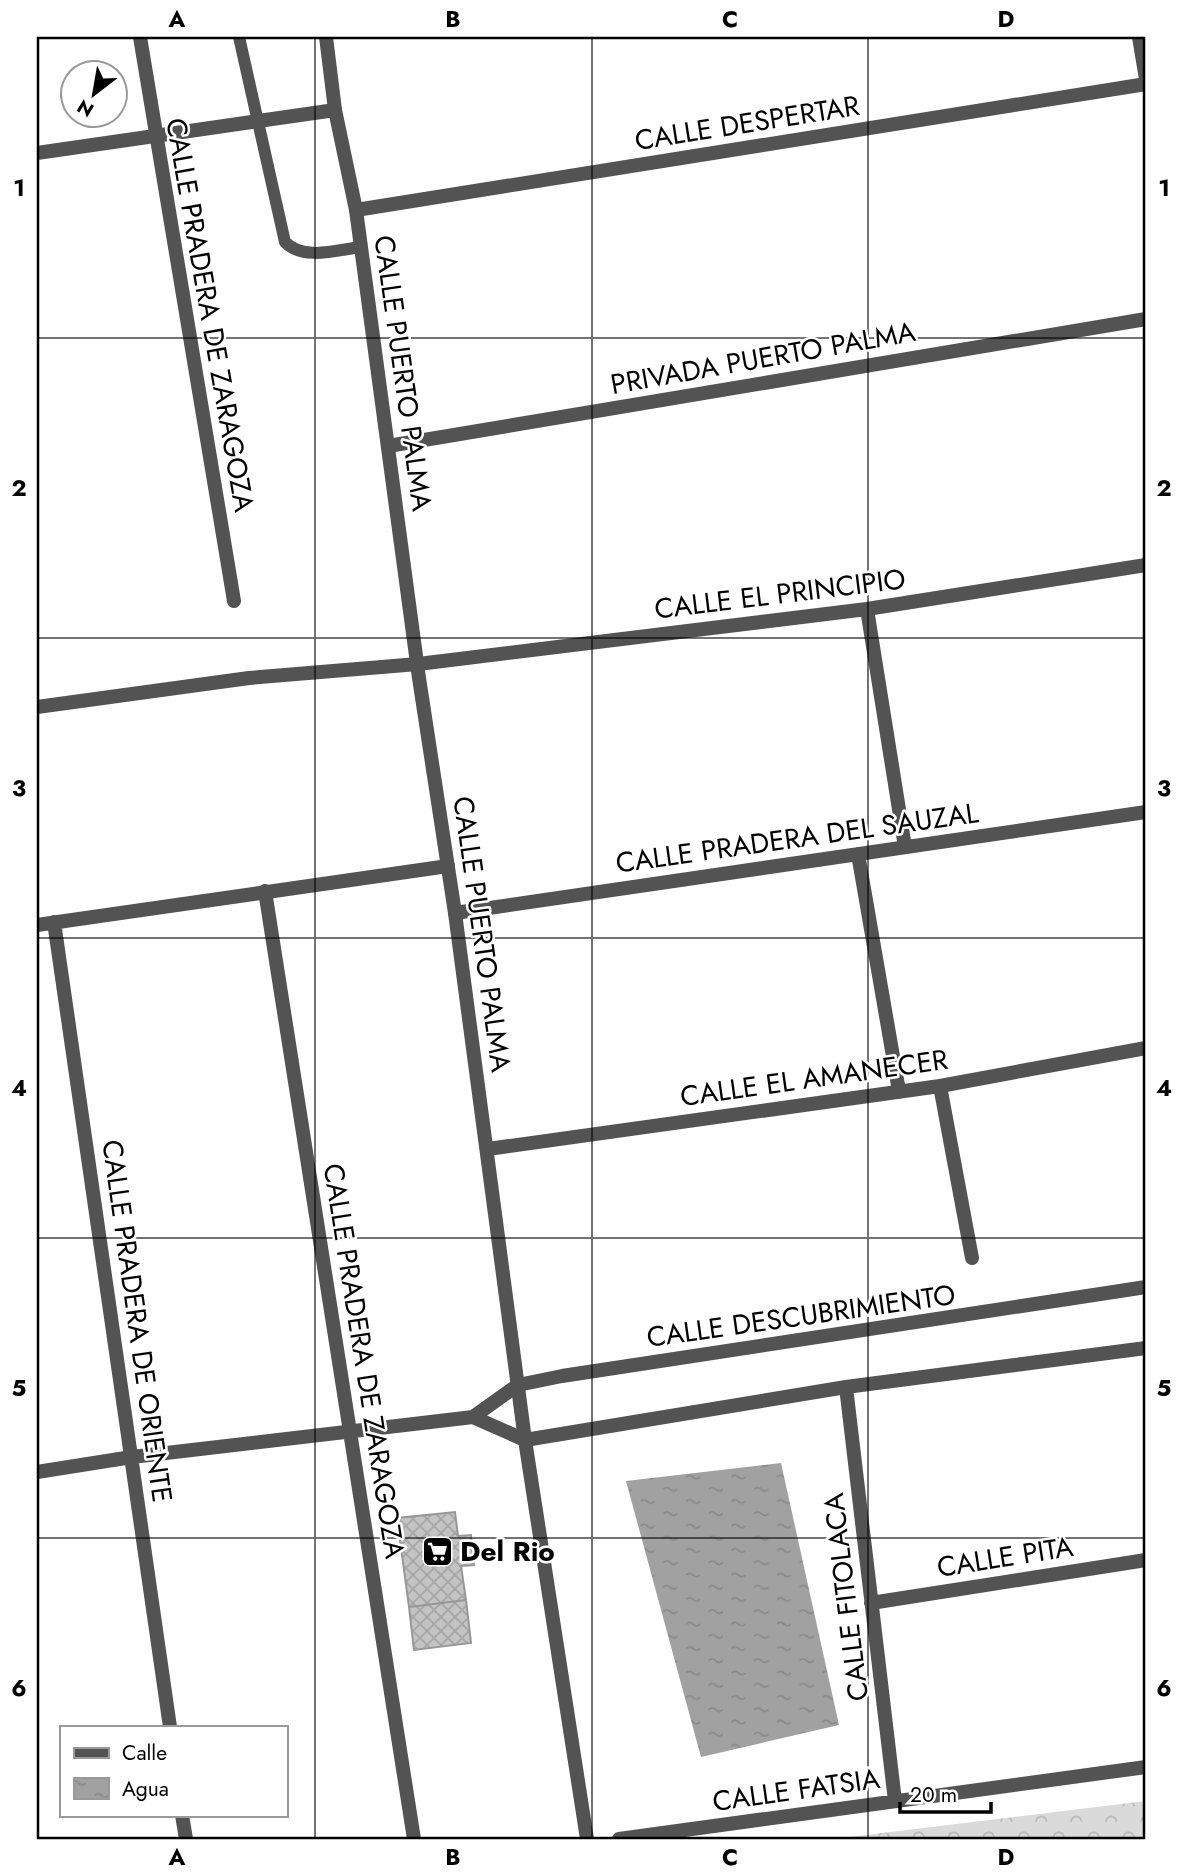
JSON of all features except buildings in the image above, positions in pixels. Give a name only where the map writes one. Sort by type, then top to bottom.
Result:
[{"type":"street","name":"CALLE PRADERA DE ZARAGOZA","points":[[141,37],[154,135],[234,601]]},
{"type":"street","name":"CALLE PUERTO PALMA","points":[[326,37],[335,110],[356,211],[488,1149],[525,1440],[587,1839]]},
{"type":"street","name":"CALLE DESPERTAR","points":[[356,211],[1146,81],[1139,37]]},
{"type":"street","points":[[37,153],[335,110]]},
{"type":"street","name":"PRIVADA PUERTO PALMA","points":[[388,446],[1146,319]]},
{"type":"street","name":"CALLE EL PRINCIPIO","points":[[37,708],[249,678],[418,664],[867,609],[1146,565]]},
{"type":"street","points":[[867,609],[905,847]]},
{"type":"street","name":"CALLE PRADERA DEL SAUZAL","points":[[455,913],[1146,812]]},
{"type":"street","points":[[858,854],[899,1091]]},
{"type":"street","points":[[37,925],[447,866]]},
{"type":"street","name":"CALLE PRADERA DE ZARAGOZA","points":[[265,891],[414,1839]]},
{"type":"street","name":"CALLE PRADERA DE ORIENTE","points":[[54,922],[170,1726]]},
{"type":"street","name":"CALLE EL AMANECER","points":[[488,1149],[940,1086],[1146,1048]]},
{"type":"street","points":[[940,1086],[972,1258]]},
{"type":"street","name":"CALLE DESCUBRIMIENTO","points":[[37,1472],[132,1457],[473,1417],[518,1385],[1146,1287]]},
{"type":"street","points":[[473,1417],[525,1440],[846,1387],[1146,1348]]},
{"type":"street","name":"CALLE FITOLACA","points":[[846,1387],[895,1801]]},
{"type":"street","name":"CALLE PITA","points":[[871,1603],[1146,1560]]},
{"type":"street","name":"CALLE FATSIA","points":[[619,1839],[1146,1767]]},
{"type":"street","points":[[182,1816],[186,1839]]},
{"type":"lane","points":[[239,37],[285,242],[292,250],[303,253],[360,247]]},
{"type":"green space","points":[[1146,1801],[1146,1839],[833,1839]]},
{"type":"water","points":[[781,1463],[839,1725],[701,1757],[626,1481]]},
{"type":"place","name":"Del Rio","points":[[437,1551]]}]
